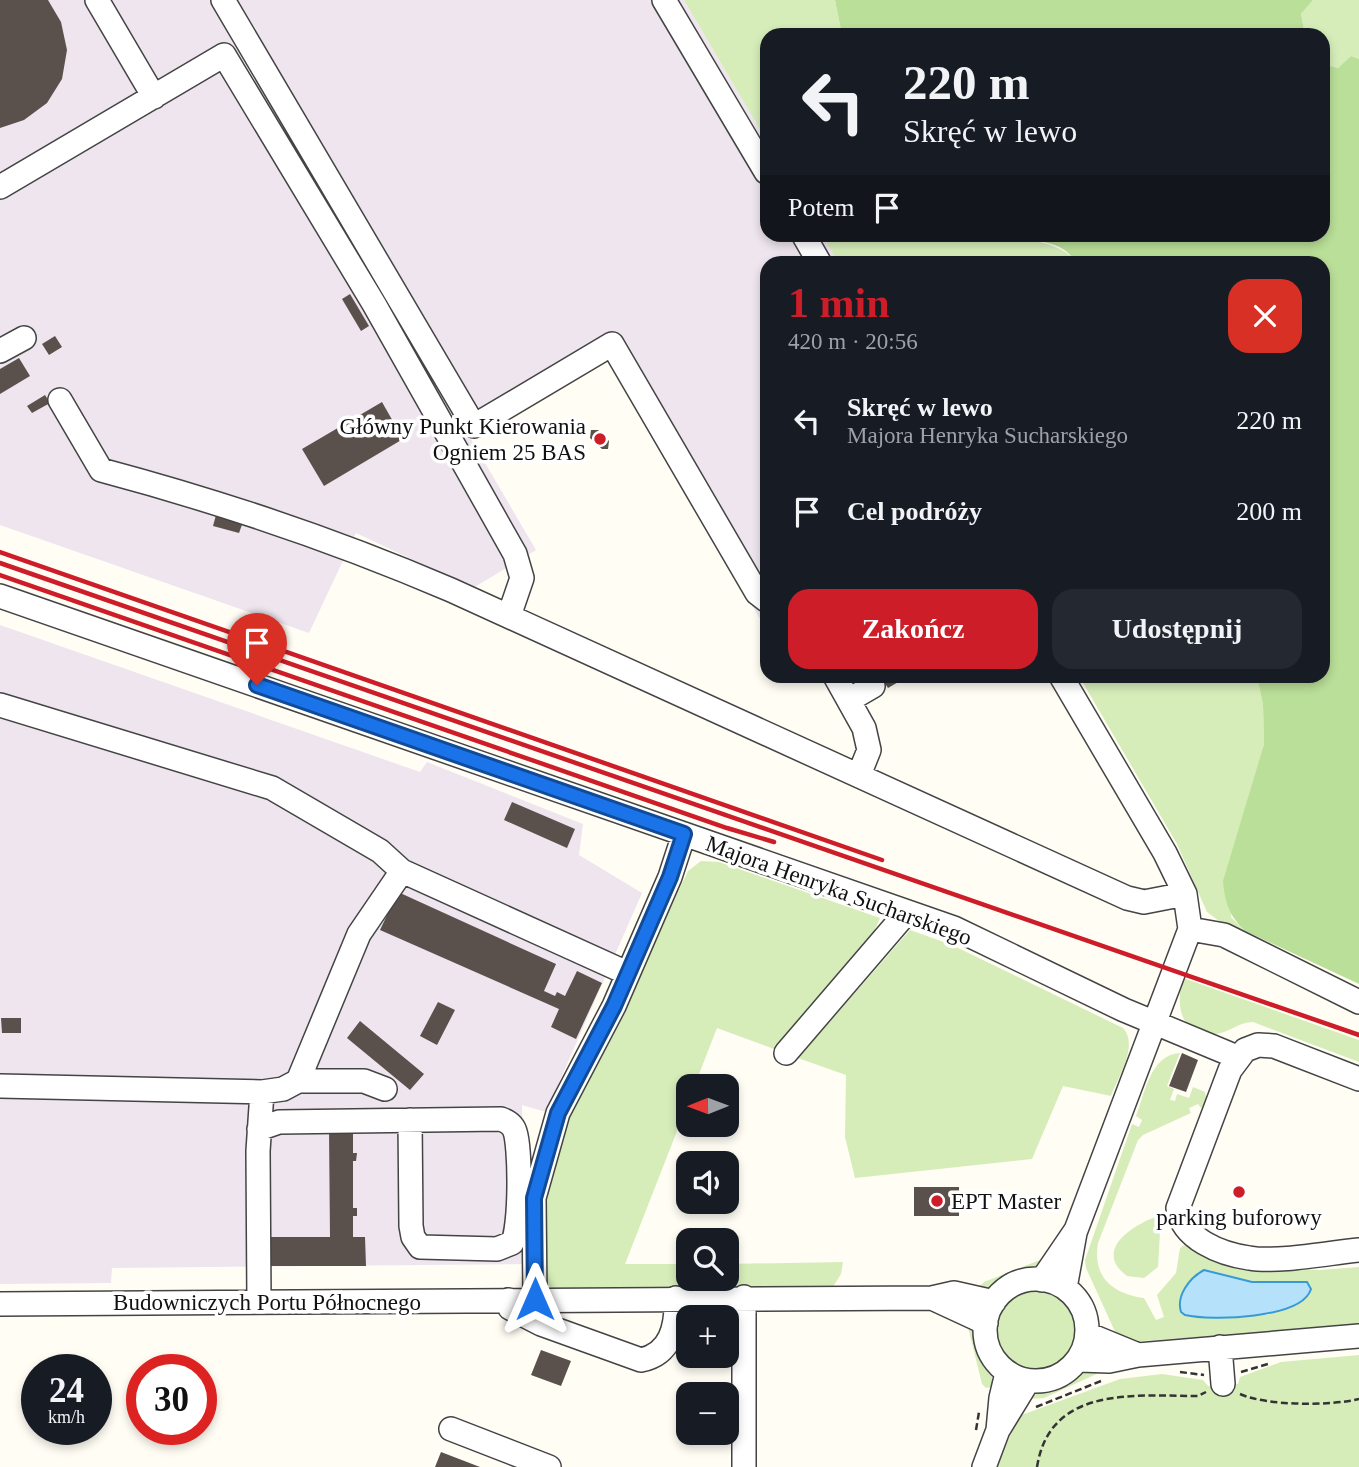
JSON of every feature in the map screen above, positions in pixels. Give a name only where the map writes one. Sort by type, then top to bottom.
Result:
[{"type":"street","points":[[97,0],[154,97]]},
{"type":"street","points":[[223,0],[474,426],[612,344],[760,595]]},
{"type":"street","points":[[664,0],[760,162]]},
{"type":"street","points":[[0,187],[224,55],[374,304],[515,554],[522,578],[509,616]]},
{"type":"street","points":[[0,351],[24,338]]},
{"type":"street","points":[[60,400],[101,470],[187,493],[349,547],[509,616],[1127,898],[1144,902],[1185,894]]},
{"type":"street","name":"Majora Henryka Sucharskiego","points":[[0,596],[954,928],[1155,1024]]},
{"type":"street","points":[[839,683],[864,728],[869,750],[859,775]]},
{"type":"street","points":[[1042,1280],[1076,1230],[1190,929],[1185,894],[1165,853],[1064,683]]},
{"type":"street","points":[[849,700],[873,686]]},
{"type":"street","points":[[0,705],[271,788],[380,851],[402,872],[627,973]]},
{"type":"street","points":[[535,1299],[534,1198],[558,1113],[614,1006],[670,877],[684,834]]},
{"type":"street","points":[[298,1081],[359,934],[402,872]]},
{"type":"street","points":[[786,1054],[907,912]]},
{"type":"street","points":[[1190,929],[1224,935],[1359,1002]]},
{"type":"street","points":[[1155,1024],[1237,1057]]},
{"type":"street","points":[[1359,1079],[1266,1045],[1252,1047],[1237,1057],[1180,1201],[1179,1214],[1185,1229],[1201,1241],[1249,1258],[1359,1250]]},
{"type":"street","points":[[0,1086],[262,1092],[283,1089],[298,1081],[364,1081],[385,1089]]},
{"type":"street","points":[[259,1301],[258,1129],[262,1092]]},
{"type":"street","points":[[258,1129],[279,1122],[410,1120],[501,1119],[510,1124],[517,1139],[518,1229],[512,1243],[497,1249],[420,1247],[416,1243],[411,1226],[410,1120]]},
{"type":"street","points":[[1065,1289],[1072,1263],[1076,1230]]},
{"type":"street","points":[[1042,1280],[1065,1289],[1083,1309],[1087,1334],[1079,1360],[1053,1378],[1018,1377],[989,1351],[990,1312],[1015,1283],[1042,1280]]},
{"type":"street","points":[[744,1297],[744,1467]]},
{"type":"street","name":"Budowniczych Portu Północnego","points":[[0,1304],[744,1297],[932,1298],[990,1312]]},
{"type":"street","points":[[509,1300],[510,1308],[541,1324],[641,1360],[654,1357],[666,1346],[677,1322],[676,1298]]},
{"type":"street","points":[[1087,1334],[1139,1355]]},
{"type":"street","points":[[1079,1360],[1109,1362],[1139,1355],[1359,1336]]},
{"type":"street","points":[[1216,1380],[1220,1347]]},
{"type":"street","points":[[984,1467],[987,1430],[1018,1377]]},
{"type":"street","points":[[452,1429],[549,1467]]},
{"type":"path","points":[[1171,1370],[1216,1380],[1258,1401],[1345,1403],[1359,1399]]},
{"type":"path","points":[[1032,1408],[1110,1378]]},
{"type":"path","points":[[1037,1467],[1045,1440],[1057,1420],[1089,1401],[1135,1396],[1198,1396],[1216,1380]]},
{"type":"path","points":[[980,1408],[987,1430]]},
{"type":"shaded area","points":[[0,0],[684,0],[760,130],[760,242],[826,242],[834,256],[760,256],[760,619],[608,360],[471,439],[536,550],[473,588],[356,533],[309,633],[0,525]]},
{"type":"shaded area","points":[[0,625],[420,772],[427,762],[583,824],[579,855],[642,893],[546,1112],[522,1105],[525,1264],[112,1268],[111,1283],[0,1284]]},
{"type":"green space","points":[[684,0],[835,0],[841,28],[760,28],[760,130]]},
{"type":"green space","points":[[835,0],[1313,0],[1301,14],[1304,28],[841,28]]},
{"type":"green space","points":[[1313,0],[1359,0],[1359,59],[1351,56],[1338,68],[1330,66],[1330,28],[1304,28],[1301,14]]},
{"type":"green space","points":[[1351,56],[1359,59],[1359,984],[1245,931],[1229,908],[1223,881],[1264,744],[1263,705],[1258,683],[1330,683],[1330,256],[1071,256],[1056,245],[1042,242],[1330,242],[1330,66],[1338,68]]},
{"type":"green space","points":[[826,242],[1039,242],[1060,249],[1068,256],[834,256]]},
{"type":"green space","points":[[1083,683],[1258,683],[1263,705],[1264,744],[1241,823],[1231,917],[1245,931],[1219,921],[1207,912],[1177,844]]},
{"type":"green space","points":[[701,861],[719,862],[880,918],[872,936],[774,1049],[717,1028],[699,1074],[676,1074],[676,1134],[625,1264],[676,1264],[676,1290],[556,1290],[546,1284],[542,1191],[557,1140],[688,871]]},
{"type":"green space","points":[[910,930],[952,945],[1123,1028],[1129,1044],[1128,1052],[1111,1096],[1063,1086],[1032,1159],[855,1178],[845,1137],[846,1075],[798,1058]]},
{"type":"green space","points":[[1183,978],[1359,1040],[1359,1062],[1253,1022],[1215,1034],[1203,1034],[1194,1030],[1187,1024],[1180,1008]]},
{"type":"green space","points":[[1180,1053],[1167,1086],[1174,1089],[1170,1100],[1175,1101],[1177,1094],[1189,1098],[1193,1087],[1205,1092],[1207,1102],[1201,1108],[1198,1104],[1189,1108],[1191,1113],[1143,1135],[1138,1140],[1098,1243],[1098,1265],[1107,1282],[1123,1292],[1144,1298],[1156,1320],[1164,1317],[1157,1295],[1176,1273],[1180,1248],[1184,1245],[1244,1267],[1320,1270],[1359,1267],[1359,1326],[1143,1341],[1131,1341],[1117,1336],[1086,1268],[1085,1260],[1132,1124],[1139,1127],[1142,1120],[1136,1116],[1146,1086],[1155,1068],[1170,1055]],"holes":[[[1209,1270],[1252,1282],[1301,1282],[1307,1297],[1268,1315],[1185,1315]]]},
{"type":"green space","points":[[1161,1215],[1158,1267],[1144,1278],[1127,1276],[1117,1266],[1115,1247],[1121,1238],[1140,1224]]},
{"type":"green space","points":[[1045,1258],[1034,1268],[1014,1279],[976,1290],[984,1282]]},
{"type":"green space","points":[[843,1262],[841,1274],[831,1290],[739,1290],[739,1264]]},
{"type":"green space","points":[[1036,1291],[1051,1294],[1064,1302],[1072,1315],[1075,1330],[1072,1345],[1064,1358],[1051,1366],[1036,1369],[1021,1366],[1008,1358],[1000,1345],[997,1330],[1000,1315],[1008,1302],[1021,1294]]},
{"type":"green space","points":[[967,1323],[985,1354],[992,1387],[986,1388],[982,1384]]},
{"type":"green space","points":[[1359,1355],[1359,1467],[996,1467],[1019,1416],[1120,1379],[1162,1374],[1203,1380],[1208,1386],[1238,1384],[1240,1377],[1281,1362]]},
{"type":"green space","points":[[1084,1369],[1101,1372],[1044,1398],[1027,1399]]},
{"type":"water","points":[[1204,1270],[1252,1282],[1307,1282],[1311,1289],[1304,1299],[1291,1307],[1274,1312],[1214,1318],[1185,1315],[1180,1306],[1182,1294],[1193,1278]]},
{"type":"building","points":[[0,0],[48,0],[61,22],[67,50],[62,79],[47,103],[24,120],[0,128]]},
{"type":"building","points":[[350,294],[369,326],[361,331],[342,299]]},
{"type":"building","points":[[55,336],[62,347],[49,355],[42,344]]},
{"type":"building","points":[[19,358],[30,376],[0,394],[0,369]]},
{"type":"building","points":[[45,395],[50,403],[32,413],[27,406]]},
{"type":"building","points":[[382,402],[403,439],[324,486],[302,449]]},
{"type":"building","name":"Główny Punkt Kierowania Ogniem 25 BAS","points":[[591,430],[598,430],[609,441],[608,449],[602,449],[590,438]]},
{"type":"building","points":[[216,515],[243,522],[239,533],[213,526]]},
{"type":"building","points":[[512,802],[575,829],[567,848],[504,820]]},
{"type":"building","points":[[398,892],[556,964],[544,991],[555,996],[557,992],[565,996],[577,971],[602,983],[576,1039],[551,1027],[559,1009],[380,930]]},
{"type":"building","points":[[438,1002],[455,1010],[437,1045],[420,1036]]},
{"type":"building","points":[[1,1018],[21,1018],[21,1033],[2,1033]]},
{"type":"building","points":[[360,1021],[424,1074],[410,1090],[347,1038]]},
{"type":"building","points":[[1182,1053],[1198,1060],[1186,1092],[1169,1086]]},
{"type":"building","points":[[329,1130],[353,1130],[353,1153],[357,1153],[356,1161],[353,1161],[353,1208],[357,1208],[357,1216],[353,1216],[353,1237],[365,1237],[366,1266],[268,1266],[267,1237],[330,1237]]},
{"type":"building","name":"EPT Master","points":[[914,1187],[959,1187],[959,1216],[914,1216]]},
{"type":"building","points":[[541,1350],[571,1361],[561,1386],[531,1375]]},
{"type":"building","points":[[441,1452],[480,1467],[435,1467]]},
{"type":"railway","points":[[0,552],[882,860]]},
{"type":"railway","points":[[0,563],[1359,1035]]},
{"type":"railway","points":[[0,575],[774,842]]},
{"type":"place","name":"Główny Punkt Kierowania Ogniem 25 BAS","points":[[600,439]]},
{"type":"place","name":"parking buforowy","points":[[1239,1192]]},
{"type":"place","name":"EPT Master","points":[[937,1201]]},
{"type":"route","points":[[257,685],[684,834],[670,877],[638,945],[614,1006],[558,1113],[534,1198],[535,1299]]}]
